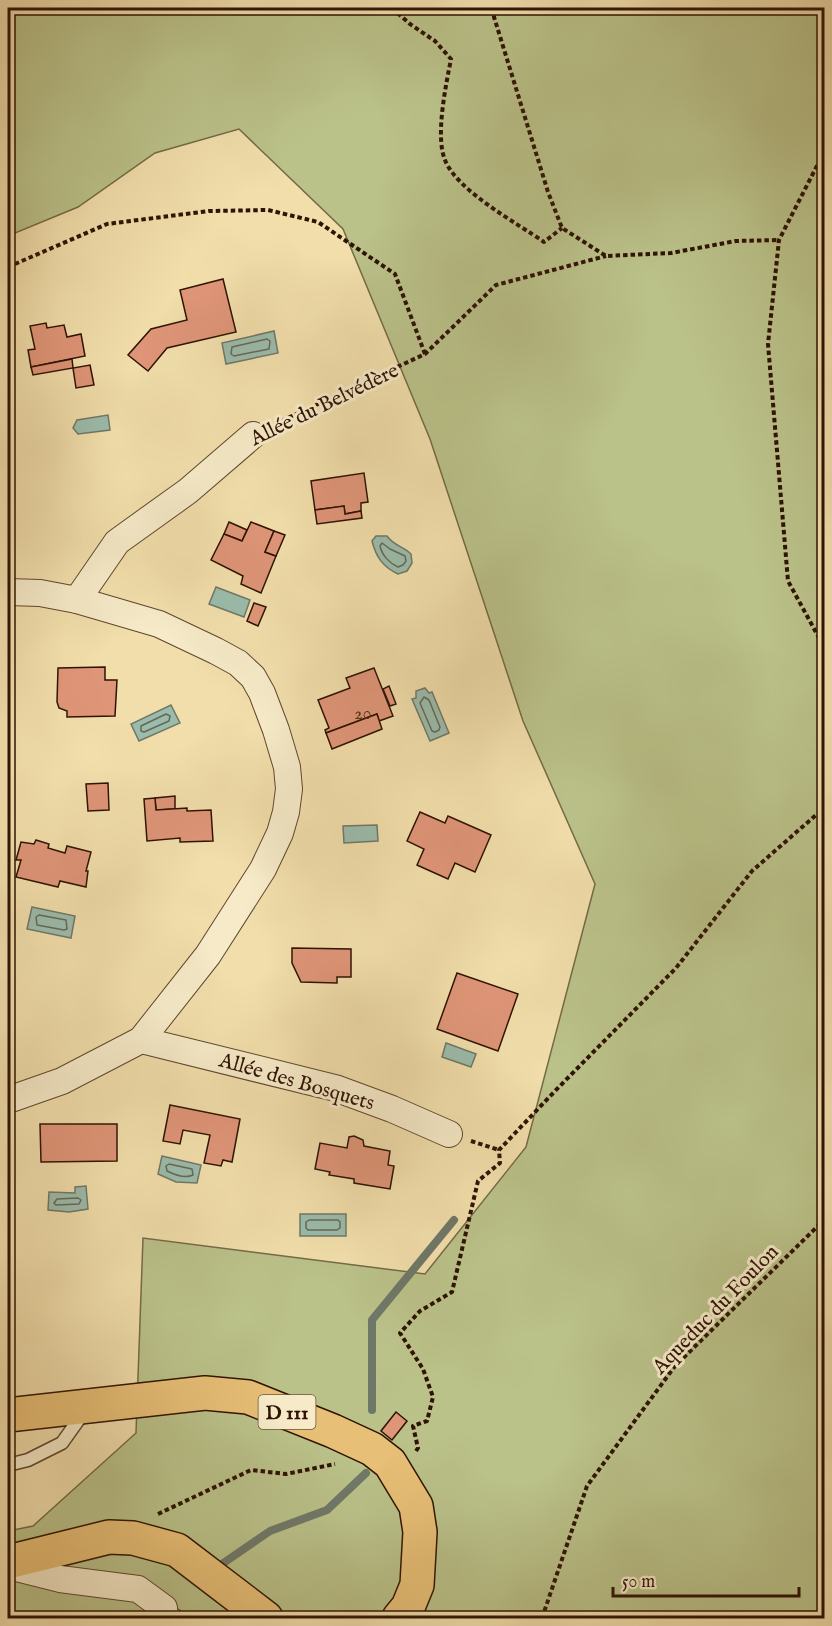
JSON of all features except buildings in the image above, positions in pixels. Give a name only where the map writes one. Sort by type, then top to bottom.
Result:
[{"type":"main road","name":"D 111","points":[[8,1415],[205,1393],[248,1396],[372,1449],[390,1462],[416,1506],[420,1532],[417,1585],[408,1607],[399,1618]]},
{"type":"main road","points":[[8,1564],[109,1537],[133,1538],[177,1550],[266,1618]]},
{"type":"street","name":"Allée du Belvédère","points":[[76,600],[117,542],[188,491],[253,435]]},
{"type":"street","points":[[8,592],[40,593],[76,600],[159,624],[238,663],[253,676],[262,693],[287,767],[289,789],[280,834],[263,870],[207,955],[141,1040],[62,1080],[8,1100]]},
{"type":"street","name":"Allée des Bosquets","points":[[141,1040],[335,1088],[392,1108],[449,1134]]},
{"type":"street","points":[[8,1564],[60,1579],[138,1589],[171,1613]]},
{"type":"lane","points":[[8,1465],[28,1460],[62,1443],[87,1407]]},
{"type":"path","points":[[392,8],[435,41],[451,59],[444,94],[442,138],[445,160],[459,181],[480,199],[544,242],[562,228]]},
{"type":"path","points":[[494,8],[494,17],[541,170],[562,228],[606,256],[670,253],[736,241],[778,240]]},
{"type":"path","points":[[825,152],[778,240],[768,344],[788,581],[825,647]]},
{"type":"path","points":[[8,267],[107,224],[209,211],[268,210],[318,222],[395,274],[425,354]]},
{"type":"path","name":"Allée du Belvédère","points":[[253,435],[425,354],[496,285],[606,256]]},
{"type":"path","points":[[399,1478],[418,1448],[413,1426],[427,1421],[434,1397],[423,1369],[400,1333],[420,1311],[452,1292],[478,1180],[500,1163],[499,1150],[676,968],[752,871],[825,808]]},
{"type":"path","name":"Aqueduc du Foulon","points":[[542,1618],[588,1486],[675,1366],[825,1220]]},
{"type":"path","points":[[149,1518],[251,1470],[286,1474],[338,1464]]},
{"type":"green space","points":[[8,8],[824,8],[824,1618],[8,1618],[8,1531],[33,1526],[136,1433],[143,1238],[425,1274],[526,1147],[595,884],[523,721],[430,439],[343,229],[239,129],[155,153],[78,207],[8,236]]},
{"type":"water","points":[[274,331],[278,353],[226,364],[222,343]]},
{"type":"water","points":[[108,415],[110,430],[78,434],[73,428],[77,420]]},
{"type":"water","points":[[376,536],[387,536],[411,554],[412,563],[407,571],[398,574],[384,565],[372,541]]},
{"type":"water","points":[[216,587],[250,600],[244,617],[209,604]]},
{"type":"water","points":[[425,688],[429,693],[432,692],[449,733],[430,741],[412,699],[416,698],[416,691]]},
{"type":"water","points":[[171,705],[180,723],[139,741],[131,724]]},
{"type":"water","points":[[377,825],[378,841],[344,843],[343,826]]},
{"type":"water","points":[[32,907],[75,916],[71,938],[27,929]]},
{"type":"water","points":[[446,1043],[476,1054],[471,1067],[442,1057]]},
{"type":"water","points":[[162,1156],[201,1165],[197,1183],[176,1182],[158,1174]]},
{"type":"water","points":[[86,1186],[88,1209],[69,1212],[48,1210],[49,1192],[75,1193],[75,1187]]},
{"type":"water","points":[[300,1214],[346,1214],[346,1236],[300,1236]]},
{"type":"waterway","points":[[372,1410],[372,1320],[454,1220]]},
{"type":"waterway","points":[[222,1564],[270,1531],[327,1510],[366,1473]]},
{"type":"waterway","points":[[144,1618],[151,1609]]}]
